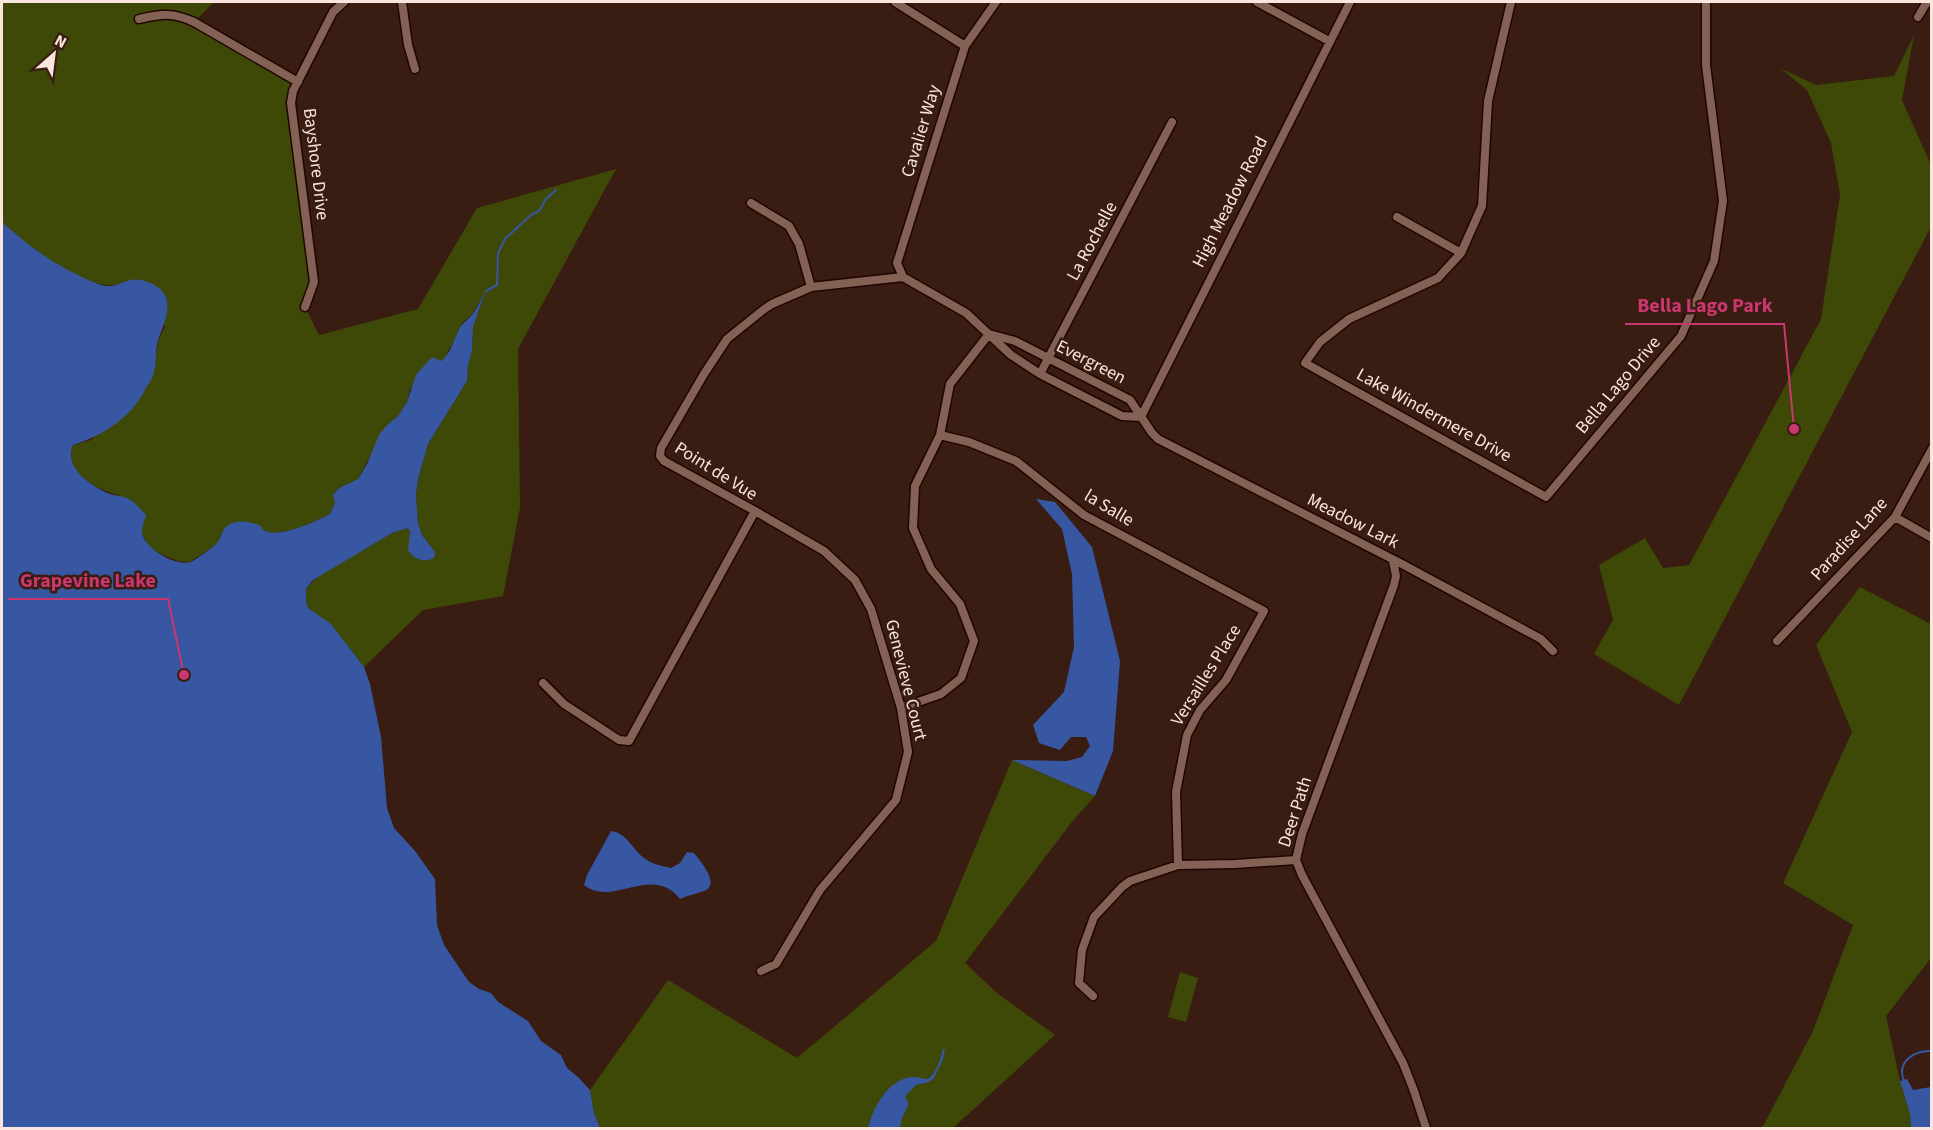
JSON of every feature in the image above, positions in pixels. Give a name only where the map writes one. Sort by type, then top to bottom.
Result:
[{"type":"street","name":"Bayshore Drive","points":[[305,307],[314,282],[291,103],[297,82],[333,12],[344,2]]},
{"type":"street","points":[[402,2],[408,45],[415,69]]},
{"type":"street","points":[[895,2],[965,46]]},
{"type":"street","name":"Cavalier Way","points":[[903,277],[897,263],[965,46],[996,2]]},
{"type":"street","points":[[1257,2],[1329,41]]},
{"type":"street","name":"High Meadow Road","points":[[1141,417],[1350,2]]},
{"type":"street","points":[[1397,218],[1461,253],[1482,206],[1488,101],[1511,2]]},
{"type":"street","name":"Bella Lago Drive","points":[[1545,496],[1681,336],[1714,261],[1723,201],[1706,65],[1706,2]]},
{"type":"street","points":[[1918,17],[1927,2]]},
{"type":"street","points":[[139,19],[163,14],[178,15],[297,82]]},
{"type":"street","name":"La Rochelle","points":[[1040,374],[1172,122]]},
{"type":"street","points":[[751,203],[789,226],[799,244],[811,287]]},
{"type":"street","name":"Lake Windermere Drive","points":[[1461,253],[1438,278],[1348,319],[1320,342],[1305,363],[1545,496]]},
{"type":"street","name":"Evergreen","points":[[903,277],[966,313],[1011,355],[1040,374],[1122,416],[1141,417]]},
{"type":"street","name":"Point de Vue","points":[[543,683],[564,704],[619,740],[629,741],[755,511],[664,461],[660,456],[661,448],[704,374],[727,339],[772,304],[811,287],[903,277]]},
{"type":"street","points":[[901,708],[941,694],[961,678],[974,640],[960,604],[930,569],[913,528],[915,486],[940,435],[950,384],[989,334]]},
{"type":"street","name":"Evergreen","points":[[989,334],[1015,341],[1131,400],[1141,417]]},
{"type":"street","name":"Meadow Lark","points":[[1141,417],[1158,439],[1541,639],[1553,651]]},
{"type":"street","name":"la Salle","points":[[940,435],[969,442],[1016,460],[1084,515],[1264,611]]},
{"type":"street","name":"Paradise Lane","points":[[1777,641],[1895,517],[1932,449]]},
{"type":"street","name":"Genevieve Court","points":[[755,511],[824,551],[855,580],[871,609],[901,708],[908,752],[896,800],[820,890],[776,964],[761,971]]},
{"type":"street","points":[[1895,517],[1932,538]]},
{"type":"street","name":"Deer Path","points":[[1393,561],[1396,576],[1394,585],[1302,834],[1296,860],[1403,1063],[1426,1128]]},
{"type":"street","name":"Versailles Place","points":[[1178,865],[1176,792],[1186,735],[1200,710],[1226,680],[1264,611]]},
{"type":"street","points":[[1093,996],[1079,983],[1082,950],[1094,917],[1130,881],[1178,865],[1296,860]]},
{"type":"green space","points":[[2,2],[214,2],[194,22],[298,82],[293,91],[314,282],[305,307],[319,335],[418,309],[477,208],[616,169],[518,349],[520,508],[503,596],[423,610],[364,667],[331,625],[308,608],[306,600],[306,589],[319,575],[392,533],[408,528],[411,543],[435,552],[422,535],[418,523],[416,495],[418,479],[428,444],[467,381],[473,327],[484,294],[472,315],[458,330],[456,341],[446,357],[410,389],[407,402],[398,416],[386,426],[358,479],[339,488],[333,495],[335,502],[330,514],[315,521],[287,531],[222,532],[217,544],[190,562],[178,561],[154,551],[146,542],[119,495],[107,492],[77,473],[72,463],[73,445],[91,440],[154,372],[158,341],[165,326],[126,281],[112,285],[96,283],[79,277],[43,255],[2,222]]},
{"type":"green space","points":[[1914,35],[1902,100],[1931,165],[1931,227],[1679,705],[1594,654],[1613,620],[1599,565],[1645,538],[1663,568],[1689,565],[1821,319],[1840,195],[1831,143],[1807,90],[1780,68],[1816,85],[1894,76]]},
{"type":"green space","points":[[1860,587],[1931,624],[1931,958],[1886,1016],[1900,1081],[1910,1114],[1911,1128],[1762,1128],[1813,1031],[1853,925],[1783,883],[1852,732],[1816,645]]},
{"type":"green space","points":[[1012,760],[1095,796],[1071,823],[965,963],[997,993],[1055,1035],[953,1128],[600,1128],[594,1113],[590,1090],[668,980],[797,1058],[936,941]]},
{"type":"green space","points":[[1180,972],[1198,978],[1186,1022],[1168,1017]]},
{"type":"water","points":[[2,222],[48,258],[89,280],[108,286],[131,280],[145,281],[161,290],[165,296],[168,308],[158,340],[155,368],[140,399],[115,424],[73,445],[71,453],[75,468],[85,479],[105,492],[129,499],[146,515],[142,533],[155,551],[184,563],[193,561],[213,547],[225,528],[234,522],[250,522],[261,526],[263,530],[278,532],[296,528],[330,514],[335,502],[333,495],[339,488],[358,479],[379,435],[398,416],[407,402],[416,375],[432,357],[441,361],[444,358],[459,329],[474,312],[486,290],[473,327],[467,381],[428,444],[418,479],[416,495],[418,523],[422,535],[435,552],[434,558],[420,560],[408,551],[410,532],[408,528],[392,533],[313,580],[306,589],[306,600],[308,608],[331,624],[364,667],[370,684],[381,737],[387,808],[394,828],[415,851],[435,879],[437,925],[444,945],[469,982],[491,993],[498,1002],[528,1021],[541,1041],[561,1055],[567,1068],[590,1090],[594,1113],[600,1128],[2,1128]]},
{"type":"water","points":[[1036,499],[1055,502],[1092,547],[1120,661],[1113,751],[1095,796],[1012,760],[1067,761],[1082,757],[1090,746],[1086,737],[1071,737],[1060,750],[1039,743],[1033,725],[1064,692],[1074,647],[1072,574],[1062,529]]},
{"type":"water","points":[[611,831],[625,838],[647,860],[660,866],[671,868],[680,863],[687,852],[694,853],[708,872],[709,888],[680,899],[669,889],[657,885],[607,892],[595,891],[584,885]]},
{"type":"water","points":[[943,1049],[945,1049],[943,1059],[934,1078],[929,1082],[916,1085],[905,1096],[908,1105],[900,1128],[868,1128],[883,1095],[905,1078],[928,1079],[936,1069]]},
{"type":"water","points":[[1907,1079],[1913,1090],[1931,1087],[1931,1128],[1911,1128],[1910,1114],[1900,1081]]},
{"type":"waterway","points":[[486,291],[497,285],[498,253],[505,239],[531,215],[539,211],[546,199],[556,190]]},
{"type":"waterway","points":[[1904,1081],[1902,1068],[1908,1058],[1925,1051],[1932,1051]]},
{"type":"place","name":"Bella Lago Park","points":[[1794,429]]},
{"type":"place","name":"Grapevine Lake","points":[[184,675]]}]
